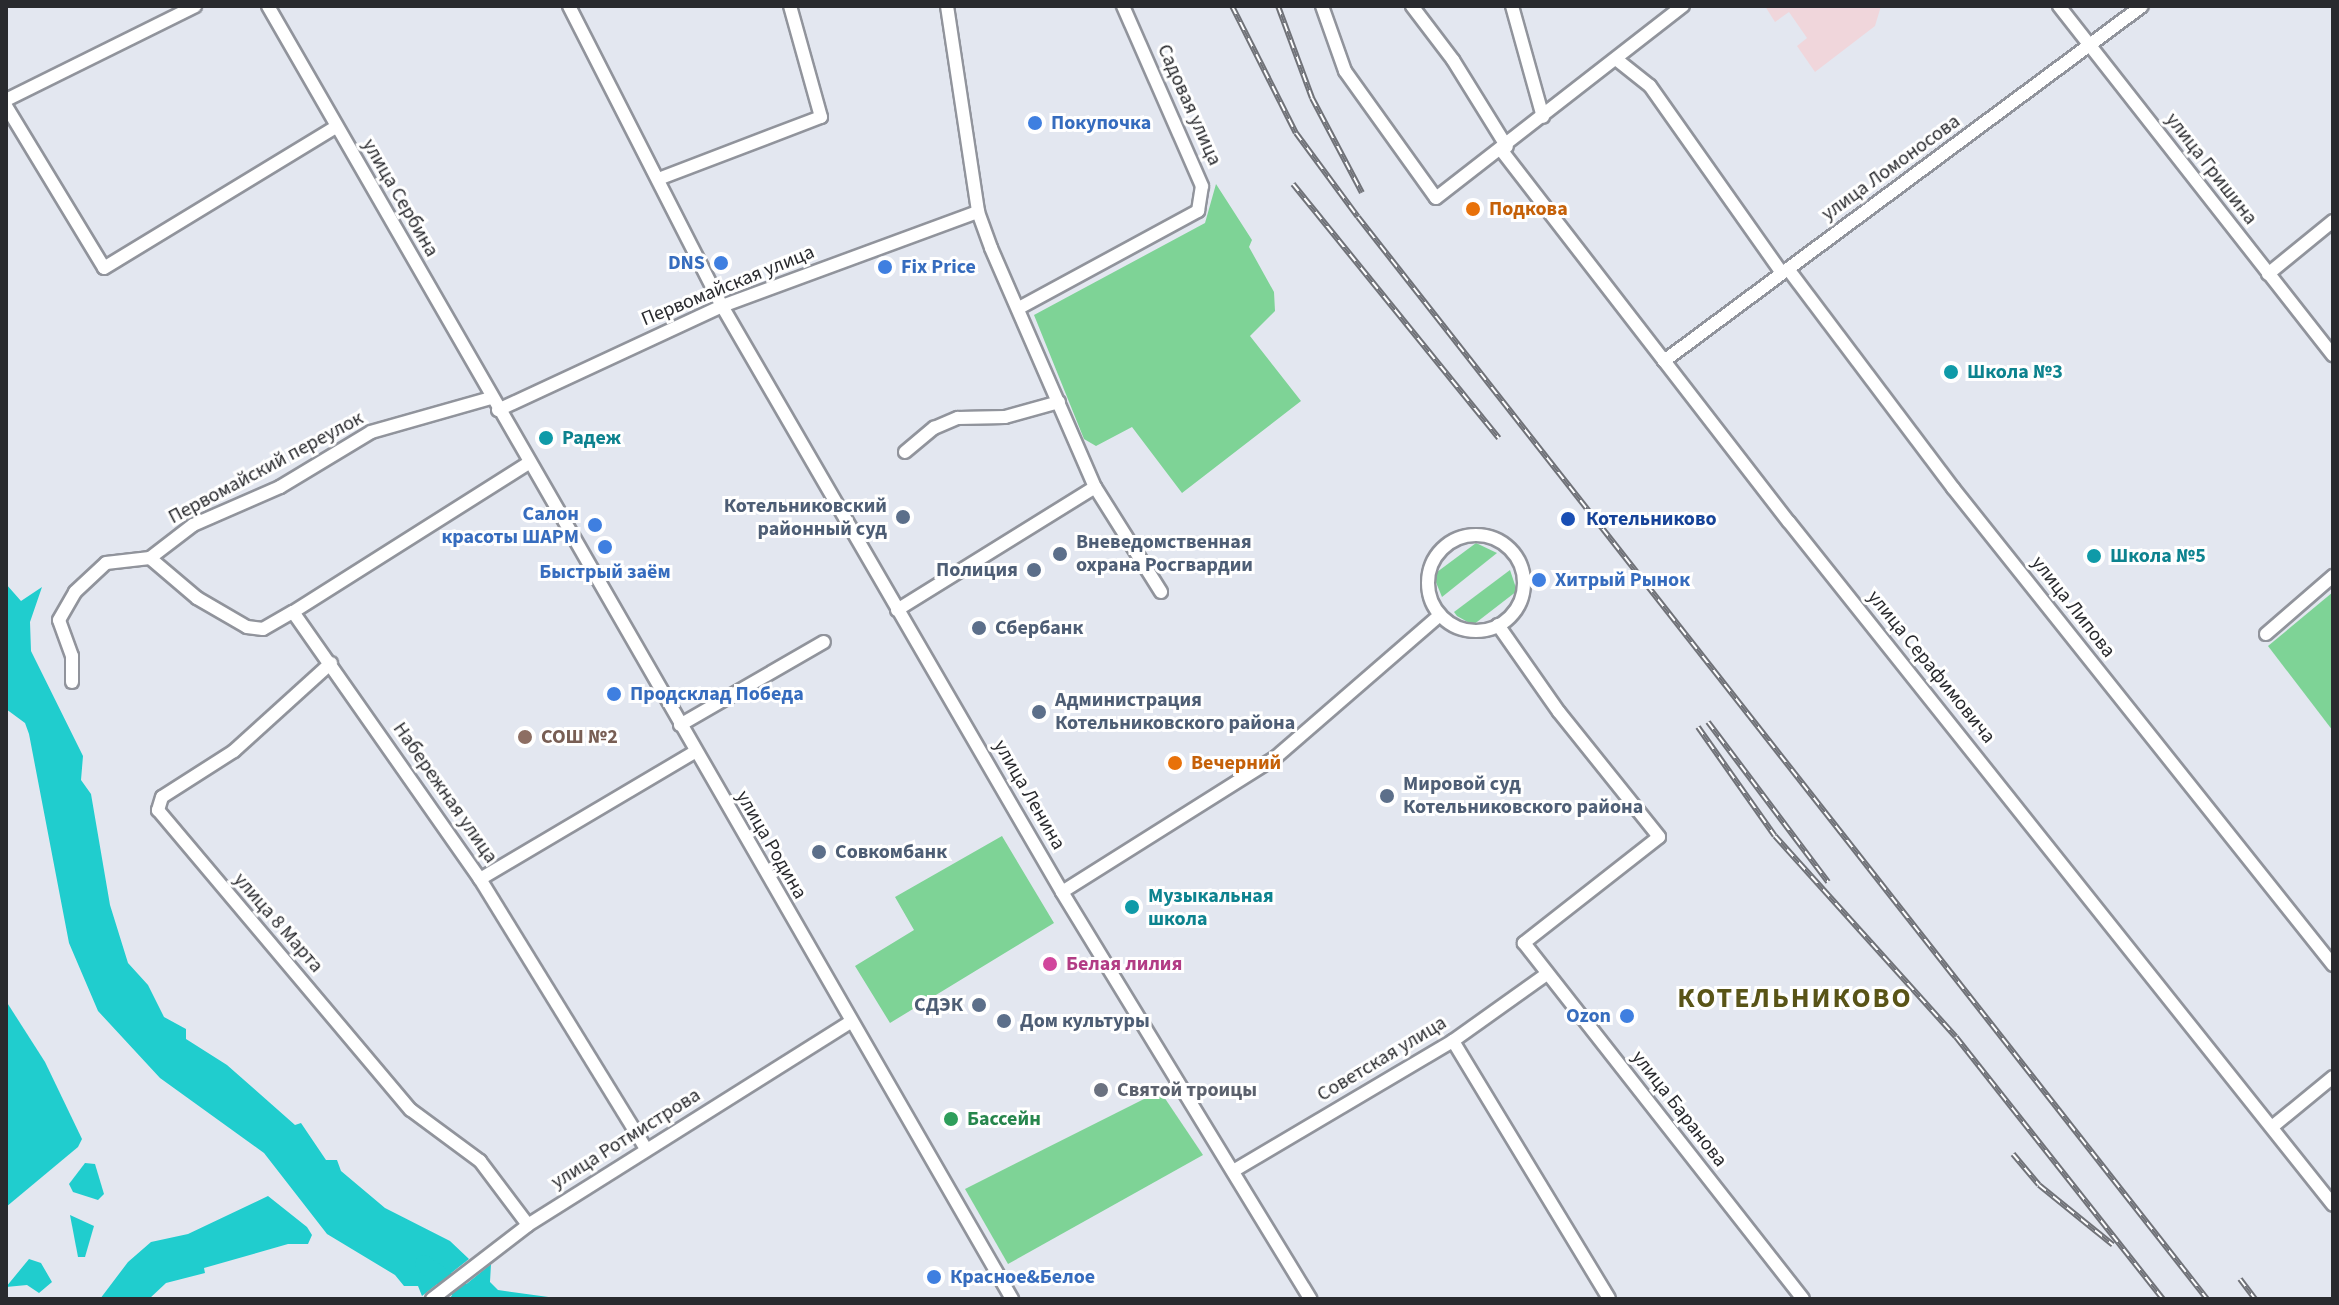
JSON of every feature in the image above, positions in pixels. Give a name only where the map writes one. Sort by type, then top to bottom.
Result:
[{"type":"street","points":[[195,6],[6,103],[104,268],[336,127]]},
{"type":"street","name":"улица Сербина","points":[[268,6],[495,404]]},
{"type":"street","name":"улица Ленина","points":[[569,6],[661,178],[722,306],[1062,892],[1310,1299]]},
{"type":"street","points":[[661,178],[821,117],[790,6]]},
{"type":"street","points":[[947,6],[978,212],[1095,487],[1161,592]]},
{"type":"street","name":"Садовая улица","points":[[1019,308],[1198,211],[1202,186],[1123,6]]},
{"type":"street","points":[[1322,6],[1345,71],[1436,198],[1504,149],[1683,6]]},
{"type":"street","name":"улица Серафимовича","points":[[1412,6],[1453,60],[1504,149],[1664,361],[2333,1205]]},
{"type":"street","points":[[1512,6],[1543,117]]},
{"type":"street","name":"улица Гришина","points":[[2059,6],[2333,355]]},
{"type":"street","name":"улица Ломоносова","points":[[1664,361],[2142,6]]},
{"type":"street","name":"улица Липова","points":[[1616,59],[1650,86],[1785,271],[1953,488],[2333,965]]},
{"type":"street","name":"Первомайская улица","points":[[495,404],[722,306],[978,212]]},
{"type":"street","points":[[2268,274],[2333,221]]},
{"type":"street","points":[[905,452],[934,428],[958,418],[1005,417],[1059,402]]},
{"type":"street","name":"улица Родина","points":[[495,404],[849,1023],[1012,1299]]},
{"type":"street","name":"Первомайский переулок","points":[[150,558],[193,525],[280,487],[371,432],[495,404]]},
{"type":"street","points":[[72,682],[72,656],[59,630],[65,606],[106,563],[150,558],[197,598],[247,627],[263,629],[529,463]]},
{"type":"street","points":[[897,610],[1095,487]]},
{"type":"street","points":[[1481,535],[1511,549],[1524,579],[1515,610],[1498,625],[1472,630],[1440,615],[1429,594],[1434,560],[1449,543],[1481,535]]},
{"type":"street","points":[[2266,634],[2333,576]]},
{"type":"street","name":"Набережная улица","points":[[293,612],[480,879],[646,1149]]},
{"type":"street","points":[[1062,892],[1276,757],[1440,615]]},
{"type":"street","name":"улица Баранова","points":[[1498,625],[1559,712],[1659,837],[1524,943],[1803,1299]]},
{"type":"street","points":[[680,725],[824,642]]},
{"type":"street","name":"улица 8 Марта","points":[[331,663],[234,751],[162,797],[158,810],[411,1110],[480,1161],[528,1225]]},
{"type":"street","points":[[480,879],[695,752]]},
{"type":"street","name":"Советская улица","points":[[1233,1171],[1453,1041],[1547,974]]},
{"type":"street","name":"улица Ротмистрова","points":[[432,1299],[528,1225],[849,1023]]},
{"type":"street","points":[[1453,1041],[1609,1299]]},
{"type":"street","points":[[2272,1127],[2333,1077]]},
{"type":"shaded area","points":[[1765,6],[1881,6],[1875,26],[1815,72],[1797,46],[1807,38],[1789,12],[1775,22]]},
{"type":"green space","points":[[1216,184],[1252,240],[1249,247],[1274,292],[1275,311],[1250,336],[1301,401],[1182,493],[1132,427],[1096,446],[1084,439],[1034,315],[1205,223]]},
{"type":"green space","points":[[1476,543],[1497,553],[1442,597],[1433,575]]},
{"type":"green space","points":[[1510,570],[1517,591],[1473,625],[1457,616],[1454,612]]},
{"type":"green space","points":[[2333,592],[2333,731],[2268,646]]},
{"type":"green space","points":[[1002,836],[1054,923],[890,1023],[855,966],[914,930],[895,897]]},
{"type":"green space","points":[[1160,1091],[1203,1155],[1008,1264],[965,1189]]},
{"type":"water","points":[[6,584],[21,601],[42,587],[30,622],[31,651],[83,756],[81,780],[91,794],[110,905],[128,963],[148,985],[164,1017],[186,1029],[186,1039],[227,1065],[295,1125],[301,1123],[326,1160],[337,1160],[341,1171],[385,1208],[450,1241],[469,1259],[422,1296],[418,1286],[404,1286],[395,1275],[327,1234],[264,1153],[160,1078],[98,1011],[69,943],[29,734],[25,723],[6,709]]},
{"type":"water","points":[[6,1001],[45,1062],[82,1139],[78,1147],[6,1207]]},
{"type":"water","points":[[85,1163],[95,1164],[104,1194],[98,1200],[73,1192],[69,1184]]},
{"type":"water","points":[[268,1196],[307,1227],[312,1235],[308,1244],[288,1244],[204,1268],[205,1273],[166,1283],[149,1299],[100,1299],[128,1262],[151,1242],[188,1234]]},
{"type":"water","points":[[70,1215],[94,1226],[85,1257],[78,1257]]},
{"type":"water","points":[[29,1259],[41,1263],[52,1282],[39,1293],[27,1285],[6,1287]]},
{"type":"water","points":[[491,1264],[490,1282],[498,1290],[563,1299],[448,1299]]},
{"type":"waterway","points":[[424,1264],[472,1299]]},
{"type":"railway","points":[[1232,6],[1296,133],[1358,217],[2207,1299]]},
{"type":"railway","points":[[1278,6],[1312,98],[1362,193]]},
{"type":"railway","points":[[1293,184],[1499,438]]},
{"type":"railway","points":[[1708,722],[1828,882]]},
{"type":"railway","points":[[1698,727],[1775,836],[1956,1037],[2163,1299]]},
{"type":"railway","points":[[2013,1154],[2039,1185],[2113,1245]]},
{"type":"railway","points":[[2240,1279],[2255,1299]]},
{"type":"place","name":"Покупочка","points":[[1035,123]]},
{"type":"place","name":"Подкова","points":[[1473,209]]},
{"type":"place","name":"DNS","points":[[721,263]]},
{"type":"place","name":"Fix Price","points":[[885,267]]},
{"type":"place","name":"Школа №3","points":[[1951,372]]},
{"type":"place","name":"Радеж","points":[[546,438]]},
{"type":"place","name":"Котельниковский районный суд","points":[[903,517]]},
{"type":"place","name":"Котельниково","points":[[1568,519]]},
{"type":"place","name":"Салон красоты ШАРМ","points":[[595,525]]},
{"type":"place","name":"Быстрый заём","points":[[605,547]]},
{"type":"place","name":"Вневедомственная охрана Росгвардии","points":[[1060,554]]},
{"type":"place","name":"Школа №5","points":[[2094,556]]},
{"type":"place","name":"Полиция","points":[[1034,570]]},
{"type":"place","name":"Хитрый Рынок","points":[[1539,580]]},
{"type":"place","name":"Сбербанк","points":[[979,628]]},
{"type":"place","name":"Продсклад Победа","points":[[614,694]]},
{"type":"place","name":"Администрация Котельниковского района","points":[[1039,712]]},
{"type":"place","name":"СОШ №2","points":[[525,737]]},
{"type":"place","name":"Вечерний","points":[[1175,763]]},
{"type":"place","name":"Мировой суд Котельниковского района","points":[[1387,796]]},
{"type":"place","name":"Совкомбанк","points":[[819,852]]},
{"type":"place","name":"Музыкальная школа","points":[[1132,907]]},
{"type":"place","name":"Белая лилия","points":[[1050,964]]},
{"type":"place","name":"СДЭК","points":[[979,1005]]},
{"type":"place","name":"Ozon","points":[[1627,1016]]},
{"type":"place","name":"Дом культуры","points":[[1004,1021]]},
{"type":"place","name":"Святой троицы","points":[[1101,1090]]},
{"type":"place","name":"Бассейн","points":[[951,1119]]},
{"type":"place","name":"Красное&Белое","points":[[934,1277]]},
{"type":"district","name":"КОТЕЛЬНИКОВО","points":[[1795,998]]}]
